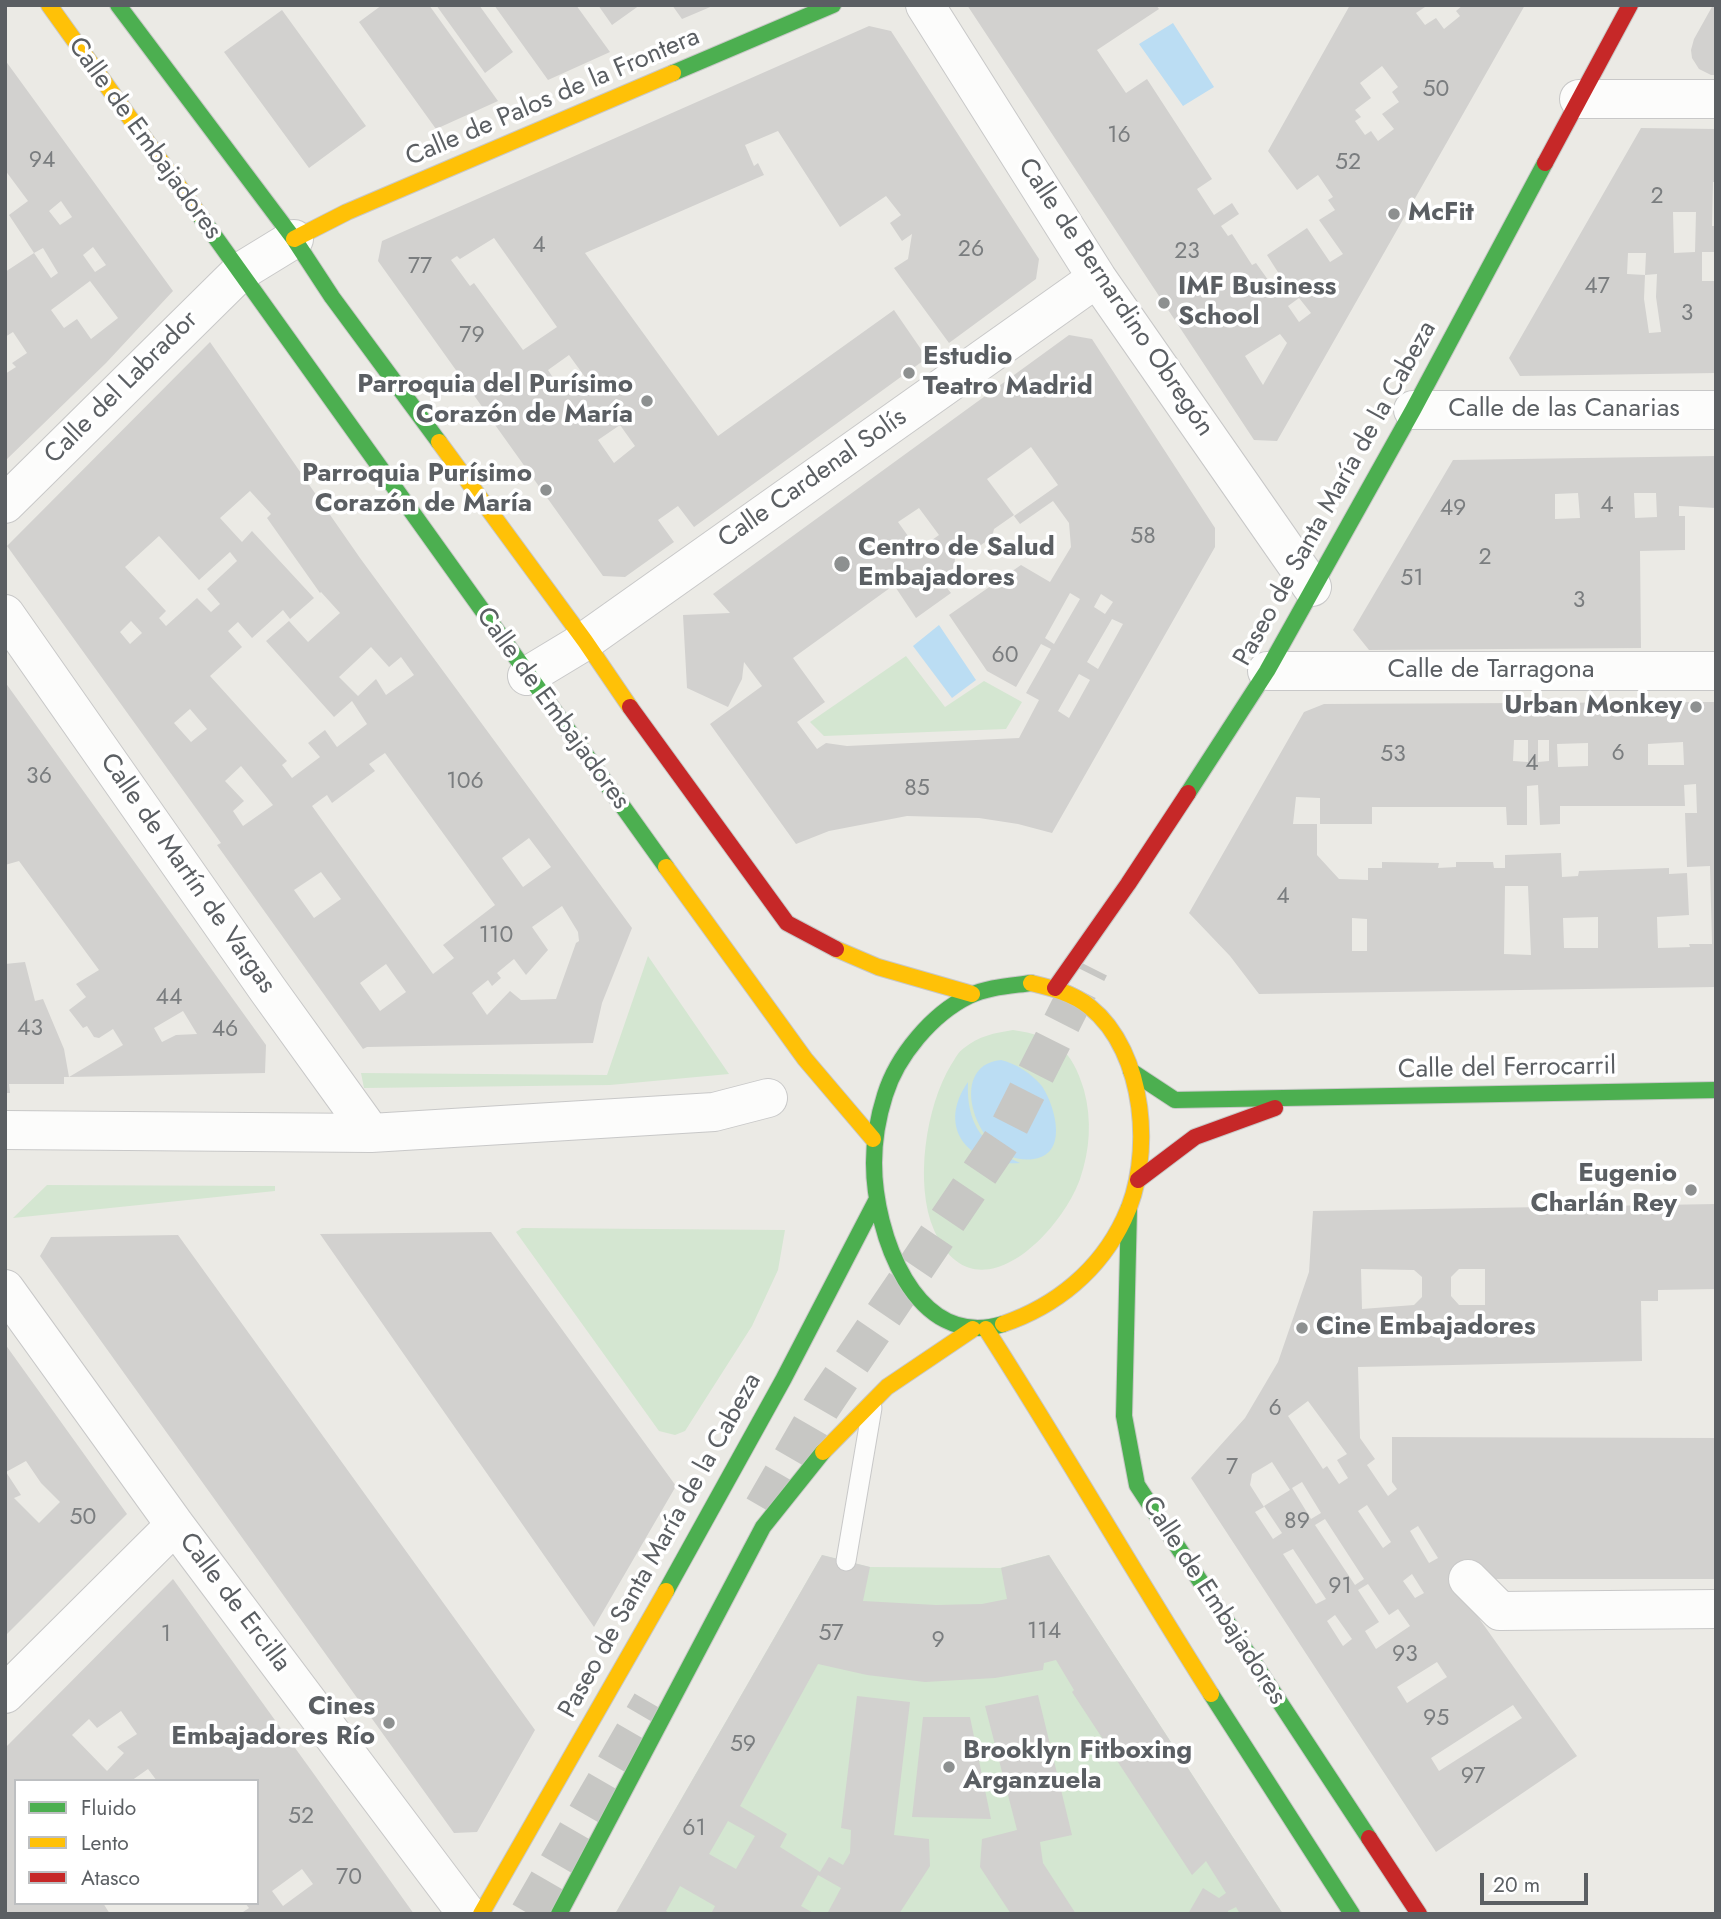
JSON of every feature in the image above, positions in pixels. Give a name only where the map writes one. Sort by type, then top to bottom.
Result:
[{"type":"main road","name":"Calle de Embajadores","points":[[49,5],[527,676],[813,1069],[873,1139]]},
{"type":"main road","points":[[118,5],[294,239],[340,307],[585,640],[787,923],[848,955],[878,967],[972,994]]},
{"type":"main road","name":"Calle de Palos de la Frontera","points":[[294,239],[359,206],[833,5]]},
{"type":"main road","name":"Paseo de Santa María de la Cabeza","points":[[1055,988],[1128,884],[1267,671],[1413,410],[1630,5]]},
{"type":"main road","points":[[559,1914],[763,1527],[817,1458],[887,1387],[979,1329],[1024,1318],[1064,1292],[1101,1257],[1129,1208],[1138,1180],[1141,1121],[1131,1071],[1118,1041],[1098,1013],[1074,995],[1055,988],[1031,984],[1004,986],[972,994],[935,1018],[907,1050],[893,1073],[873,1139],[877,1199],[892,1256],[912,1292],[926,1306],[949,1320],[979,1329]]},
{"type":"main road","name":"Calle del Ferrocarril","points":[[1131,1071],[1175,1100],[1716,1090]]},
{"type":"main road","name":"Calle del Ferrocarril","points":[[1138,1180],[1195,1137],[1300,1098]]},
{"type":"main road","name":"Paseo de Santa María de la Cabeza","points":[[481,1914],[745,1450],[877,1199]]},
{"type":"main road","name":"Calle de Embajadores","points":[[1129,1208],[1124,1416],[1137,1485],[1419,1914]]},
{"type":"main road","name":"Calle de Embajadores","points":[[979,1329],[1048,1426],[1161,1615],[1352,1914]]},
{"type":"street","name":"Calle de Bernardino Obregón","points":[[925,5],[1097,278],[1312,587]]},
{"type":"street","points":[[1579,99],[1716,99]]},
{"type":"street","points":[[240,272],[294,239]]},
{"type":"street","name":"Calle del Labrador","points":[[5,504],[240,272]]},
{"type":"street","name":"Calle Cardenal Solís","points":[[527,676],[585,640],[1097,278]]},
{"type":"street","name":"Calle de las Canarias","points":[[1413,410],[1716,410]]},
{"type":"street","name":"Calle de Martín de Vargas","points":[[5,614],[371,1133]]},
{"type":"street","name":"Calle de Tarragona","points":[[1267,671],[1716,671]]},
{"type":"street","points":[[5,1130],[371,1133],[714,1112],[768,1098]]},
{"type":"street","name":"Calle de Ercilla","points":[[5,1289],[175,1525],[467,1914]]},
{"type":"street","points":[[5,1695],[175,1525]]},
{"type":"street","points":[[1468,1579],[1500,1611],[1716,1609]]},
{"type":"lane","points":[[846,1561],[872,1404]]},
{"type":"green space","points":[[906,656],[945,707],[984,681],[1022,702],[1006,729],[824,736],[810,722]]},
{"type":"green space","points":[[648,956],[729,1074],[610,1085],[364,1088],[361,1073],[607,1075]]},
{"type":"green space","points":[[1013,1030],[1050,1041],[1074,1064],[1084,1090],[1088,1112],[1086,1157],[1080,1179],[1069,1202],[1054,1224],[1035,1244],[1014,1260],[992,1269],[970,1268],[951,1256],[934,1230],[928,1211],[924,1168],[929,1123],[942,1082],[960,1052],[981,1038]]},
{"type":"green space","points":[[47,1185],[275,1186],[275,1191],[13,1218]]},
{"type":"green space","points":[[522,1228],[785,1230],[778,1270],[752,1326],[685,1431],[675,1435],[659,1431],[516,1232]]},
{"type":"green space","points":[[822,1555],[870,1567],[1000,1568],[1049,1555],[1283,1914],[615,1914]]},
{"type":"water","points":[[1173,23],[1214,87],[1183,106],[1139,44]]},
{"type":"water","points":[[939,625],[976,680],[952,698],[913,646]]},
{"type":"water","points":[[1001,1060],[1017,1066],[1033,1077],[1046,1092],[1056,1123],[1056,1134],[1049,1152],[1041,1157],[1020,1159],[1002,1152],[987,1137],[976,1119],[971,1099],[973,1081],[983,1067]]},
{"type":"water","points":[[968,1082],[970,1110],[979,1132],[996,1149],[1020,1163],[1002,1163],[985,1158],[962,1141],[955,1114]]},
{"type":"building","points":[[382,5],[429,5],[498,101],[436,129],[359,22]]},
{"type":"building","points":[[436,5],[479,5],[513,52],[485,73]]},
{"type":"building","points":[[494,5],[576,5],[610,52],[548,80]]},
{"type":"building","points":[[598,5],[640,5],[612,25]]},
{"type":"building","points":[[672,5],[715,5],[682,19]]},
{"type":"building","points":[[967,5],[1156,5],[1159,9],[1097,50],[1126,93],[1147,79],[1212,179],[1197,189],[1214,215],[1232,203],[1239,214],[1221,226],[1228,236],[1232,234],[1252,265],[1256,263],[1271,284],[1281,277],[1267,255],[1307,228],[1330,262],[1343,254],[1319,220],[1335,210],[1328,200],[1333,197],[1318,175],[1297,190],[1268,151],[1350,5],[1428,5],[1416,13],[1425,25],[1436,18],[1444,29],[1460,16],[1456,11],[1463,5],[1525,5],[1277,441],[1254,440]],"holes":[[[1382,66],[1398,87],[1392,92],[1399,102],[1382,114],[1394,129],[1378,141],[1371,131],[1365,135],[1355,121],[1361,117],[1355,110],[1371,98],[1360,83]],[[1299,298],[1311,313],[1299,322],[1288,306]],[[1280,334],[1287,343],[1263,385],[1245,356]]]},
{"type":"building","points":[[1713,5],[1716,5],[1716,75],[1699,69],[1692,58],[1691,50],[1694,39]]},
{"type":"building","points":[[282,10],[366,126],[309,168],[224,52]]},
{"type":"building","points":[[869,26],[891,31],[1039,259],[1036,279],[949,343],[894,268],[908,259],[912,234],[902,241],[890,223],[901,215],[886,196],[840,227],[778,131],[745,145],[754,166],[758,163],[764,175],[585,253],[718,436],[894,310],[927,358],[694,527],[678,506],[658,520],[674,542],[625,577],[603,576],[378,261],[382,241]],"holes":[[[494,238],[557,327],[523,350],[474,283],[470,286],[451,260],[457,256],[460,259]],[[569,355],[585,377],[563,393],[548,370]],[[620,425],[635,446],[614,463],[598,440]]]},
{"type":"building","points":[[5,60],[173,291],[106,363],[5,461],[5,374],[16,367],[12,363],[27,353],[13,332],[5,337],[5,272],[34,253],[9,215],[28,201],[5,170]],"holes":[[[61,201],[72,217],[60,225],[49,211]],[[93,247],[106,265],[95,272],[83,255]],[[43,248],[58,273],[51,278],[34,253]],[[90,281],[118,318],[91,339],[77,319],[64,328],[51,310]]]},
{"type":"building","points":[[1641,128],[1716,129],[1716,182],[1713,182],[1712,226],[1716,226],[1716,252],[1702,252],[1702,281],[1716,281],[1716,373],[1520,376],[1509,358]],"holes":[[[1673,212],[1696,212],[1695,252],[1674,253]],[[1628,253],[1646,253],[1645,275],[1627,274]],[[1657,274],[1656,297],[1661,332],[1649,333],[1644,299],[1645,275]]]},
{"type":"building","points":[[1069,335],[1092,339],[1215,528],[1215,547],[1052,833],[979,818],[907,816],[829,831],[796,844],[710,724],[762,686],[744,662],[742,679],[728,707],[687,688],[683,615],[730,613],[713,594]],"holes":[[[1031,447],[1058,485],[1014,516],[1020,524],[1053,501],[1069,523],[1071,547],[1050,582],[1021,565],[949,615],[987,671],[1016,687],[1041,644],[1051,649],[1026,693],[1039,700],[1019,738],[847,746],[826,743],[817,749],[797,722],[825,702],[793,658],[894,585],[916,618],[951,593],[940,579],[954,568],[955,558],[966,556],[992,537],[994,529],[1014,515],[987,479]],[[919,508],[939,535],[918,550],[898,522]],[[1070,593],[1080,599],[1054,644],[1045,638]],[[1101,594],[1113,602],[1105,614],[1094,607]],[[1112,619],[1123,624],[1098,669],[1087,662]],[[1079,674],[1090,680],[1069,718],[1058,711]]]},
{"type":"building","points":[[210,342],[360,558],[632,928],[602,1003],[593,1043],[363,1049],[217,845],[221,843],[7,546]],"holes":[[[250,491],[271,514],[267,518],[320,593],[340,613],[308,642],[289,621],[266,641],[334,717],[352,701],[367,724],[337,747],[325,730],[308,743],[320,757],[292,778],[282,765],[287,761],[210,676],[242,647],[228,631],[238,622],[252,638],[283,610],[290,619],[314,598],[252,531],[242,542],[220,518]],[[159,536],[199,580],[230,552],[237,561],[207,589],[220,604],[211,612],[197,598],[166,626],[159,618],[166,611],[125,567]],[[131,621],[142,633],[130,644],[120,632]],[[371,647],[389,667],[401,657],[414,675],[386,695],[376,679],[358,696],[339,677]],[[190,709],[207,729],[191,742],[174,723]],[[385,753],[495,905],[443,945],[454,958],[433,974],[312,806],[327,795],[332,803],[375,771],[369,764]],[[241,766],[273,805],[243,826],[233,811],[244,801],[225,781]],[[529,838],[551,867],[523,887],[502,858]],[[321,872],[341,899],[314,918],[294,890]],[[562,906],[578,932],[579,941],[556,999],[521,1000],[510,991],[487,1015],[472,993],[488,980],[492,986],[501,978],[497,973],[514,959],[526,975],[548,950],[532,927]],[[386,964],[406,992],[380,1011],[360,983]]]},
{"type":"building","points":[[1716,456],[1716,508],[1679,506],[1679,516],[1685,516],[1685,550],[1640,551],[1641,648],[1369,650],[1353,630],[1453,460]],"holes":[[[1578,493],[1580,518],[1555,519],[1555,494]],[[1634,493],[1656,493],[1657,517],[1635,518]]]},
{"type":"building","points":[[5,682],[266,1045],[265,1073],[69,1077],[123,1045],[113,1029],[99,1038],[94,1037],[87,1026],[83,1028],[69,1010],[86,997],[76,984],[99,970],[19,861],[5,865]],"holes":[[[183,1011],[197,1034],[176,1035],[162,1042],[154,1028]]]},
{"type":"building","points":[[1716,702],[1716,987],[1259,994],[1230,956],[1189,913],[1304,712],[1324,704]],"holes":[[[1514,740],[1528,740],[1528,762],[1513,761]],[[1538,740],[1549,740],[1549,761],[1538,762]],[[1683,742],[1684,765],[1648,765],[1648,744]],[[1588,743],[1588,766],[1558,767],[1557,744]],[[1696,784],[1697,813],[1685,813],[1687,867],[1710,866],[1712,944],[1689,944],[1690,947],[1658,948],[1657,917],[1689,915],[1687,873],[1669,874],[1669,868],[1579,871],[1578,876],[1562,877],[1561,853],[1505,855],[1505,868],[1494,868],[1493,862],[1456,862],[1456,867],[1438,868],[1439,863],[1382,862],[1382,868],[1368,868],[1368,880],[1339,879],[1317,855],[1317,824],[1293,824],[1296,797],[1320,798],[1320,824],[1372,824],[1372,807],[1506,807],[1507,825],[1527,825],[1527,786],[1538,785],[1540,825],[1560,824],[1560,806],[1685,806],[1684,785]],[[1505,886],[1528,886],[1531,955],[1504,954]],[[1598,917],[1598,948],[1564,948],[1563,918]],[[1352,918],[1367,919],[1367,951],[1352,951]]]},
{"type":"building","points":[[25,962],[35,1001],[43,999],[64,1049],[69,1077],[64,1077],[64,1084],[9,1084],[10,1093],[5,1093],[5,964]]},
{"type":"building","points":[[1716,1204],[1716,1289],[1658,1290],[1658,1301],[1641,1301],[1642,1361],[1358,1367],[1360,1438],[1375,1459],[1367,1465],[1388,1496],[1397,1489],[1392,1482],[1392,1437],[1716,1438],[1716,1579],[1451,1579],[1577,1756],[1436,1852],[1191,1478],[1245,1418],[1278,1362],[1309,1272],[1313,1211]],"holes":[[[1361,1269],[1414,1270],[1422,1277],[1422,1297],[1414,1305],[1362,1309]],[[1459,1269],[1485,1269],[1485,1305],[1459,1305],[1451,1296],[1451,1277]],[[1308,1401],[1347,1454],[1337,1460],[1348,1478],[1339,1484],[1327,1466],[1323,1469],[1288,1416]],[[1272,1462],[1290,1490],[1264,1506],[1282,1533],[1273,1539],[1255,1512],[1264,1507],[1250,1485],[1252,1474]],[[1302,1482],[1321,1513],[1311,1519],[1292,1488]],[[1367,1505],[1391,1542],[1383,1548],[1358,1511]],[[1325,1519],[1364,1579],[1355,1585],[1315,1525]],[[1418,1526],[1438,1558],[1429,1563],[1410,1531]],[[1293,1549],[1326,1599],[1316,1604],[1283,1554]],[[1412,1574],[1424,1593],[1415,1598],[1403,1581]],[[1368,1584],[1389,1615],[1398,1609],[1410,1626],[1376,1649],[1365,1631],[1379,1622],[1358,1590]],[[1335,1615],[1352,1639],[1343,1646],[1327,1621]],[[1437,1662],[1447,1677],[1407,1703],[1397,1687]],[[1513,1705],[1522,1718],[1439,1771],[1431,1758]]]},
{"type":"building","points":[[491,1232],[676,1486],[594,1627],[320,1234]]},
{"type":"building","points":[[178,1235],[535,1730],[477,1832],[454,1833],[40,1256],[51,1237]]},
{"type":"building","points":[[5,1344],[127,1514],[5,1636]],"holes":[[[26,1461],[41,1483],[60,1502],[39,1523],[14,1498],[21,1495],[6,1472]]]},
{"type":"building","points":[[822,1555],[870,1567],[863,1601],[936,1605],[982,1604],[1007,1599],[1001,1568],[1049,1555],[1283,1914],[1240,1914],[1236,1907],[1228,1911],[1228,1914],[1188,1914],[1203,1888],[1219,1898],[1226,1893],[1206,1861],[1192,1875],[1072,1692],[1074,1690],[1056,1660],[1044,1663],[1043,1670],[995,1678],[925,1682],[867,1675],[818,1664],[740,1806],[787,1834],[780,1847],[820,1872],[829,1857],[843,1865],[850,1853],[851,1830],[841,1828],[857,1696],[910,1702],[894,1835],[929,1839],[930,1866],[899,1914],[827,1914],[841,1888],[818,1875],[801,1906],[815,1914],[711,1914],[715,1906],[680,1886],[666,1911],[670,1914],[615,1914]],"holes":[[[728,1821],[755,1836],[736,1869],[709,1854]]]},
{"type":"building","points":[[173,1579],[414,1914],[240,1914],[249,1908],[247,1905],[259,1905],[259,1779],[156,1779],[148,1769],[134,1779],[14,1779],[14,1905],[104,1905],[110,1914],[5,1914],[5,1748]],"holes":[[[121,1711],[137,1734],[117,1747],[124,1753],[107,1771],[72,1735],[89,1719],[97,1728]],[[302,1869],[313,1884],[283,1906],[272,1891]]]},
{"type":"building","points":[[1038,1695],[1072,1835],[1040,1842],[1043,1863],[1076,1914],[1011,1914],[980,1867],[982,1839],[1017,1830],[985,1706]]},
{"type":"building","name":"Brooklyn Fitboxing Arganzuela","points":[[923,1717],[970,1717],[991,1819],[912,1817]]},
{"type":"tunnel","points":[[763,1508],[822,1406],[1004,1137],[1090,967]]},
{"type":"tunnel","points":[[529,1914],[651,1703]]},
{"type":"traffic: fast","points":[[118,5],[294,239],[332,297],[439,442]]},
{"type":"traffic: fast","points":[[673,73],[833,5]]},
{"type":"traffic: fast","points":[[1188,793],[1267,671],[1413,410],[1545,163]]},
{"type":"traffic: fast","points":[[198,213],[666,867]]},
{"type":"traffic: fast","points":[[1003,1324],[972,1328],[945,1320],[923,1303],[905,1280],[891,1251],[882,1221],[876,1191],[875,1146],[880,1112],[891,1080],[907,1051],[929,1025],[955,1004],[976,993],[1031,983]]},
{"type":"traffic: fast","points":[[1131,1071],[1175,1100],[1716,1090]]},
{"type":"traffic: fast","points":[[666,1591],[783,1380],[877,1199]]},
{"type":"traffic: fast","points":[[1129,1208],[1124,1416],[1137,1485],[1369,1838]]},
{"type":"traffic: fast","points":[[559,1914],[763,1527],[823,1452]]},
{"type":"traffic: fast","points":[[1211,1694],[1352,1914]]},
{"type":"traffic: slow","points":[[49,5],[198,213]]},
{"type":"traffic: slow","points":[[294,239],[347,212],[673,73]]},
{"type":"traffic: slow","points":[[439,442],[630,707]]},
{"type":"traffic: slow","points":[[666,867],[805,1059],[873,1139]]},
{"type":"traffic: slow","points":[[836,949],[878,967],[972,994]]},
{"type":"traffic: slow","points":[[1003,1324],[1041,1307],[1089,1270],[1124,1219],[1139,1166],[1139,1107],[1133,1078],[1123,1051],[1109,1027],[1077,998],[1031,983]]},
{"type":"traffic: slow","points":[[823,1452],[887,1387],[973,1329]]},
{"type":"traffic: slow","points":[[986,1329],[1211,1694]]},
{"type":"traffic: slow","points":[[481,1914],[666,1591]]},
{"type":"traffic: jam","points":[[1545,163],[1630,5]]},
{"type":"traffic: jam","points":[[630,707],[787,923],[836,949]]},
{"type":"traffic: jam","points":[[1055,988],[1188,793]]},
{"type":"traffic: jam","points":[[1138,1180],[1195,1137],[1275,1108]]},
{"type":"traffic: jam","points":[[1369,1838],[1419,1914]]},
{"type":"place","name":"McFit","points":[[1394,214]]},
{"type":"place","name":"IMF Business School","points":[[1164,303]]},
{"type":"place","name":"Estudio Teatro Madrid","points":[[909,373]]},
{"type":"place","name":"Parroquia del Purísimo Corazón de María","points":[[647,401]]},
{"type":"place","name":"Parroquia Purísimo Corazón de María","points":[[546,490]]},
{"type":"place","name":"Centro de Salud Embajadores","points":[[842,564]]},
{"type":"place","name":"Urban Monkey","points":[[1696,707]]},
{"type":"place","name":"Eugenio Charlán Rey","points":[[1691,1190]]},
{"type":"place","name":"Cine Embajadores","points":[[1302,1328]]},
{"type":"place","name":"Cines Embajadores Río","points":[[389,1723]]},
{"type":"place","name":"Brooklyn Fitboxing Arganzuela","points":[[949,1767]]}]
